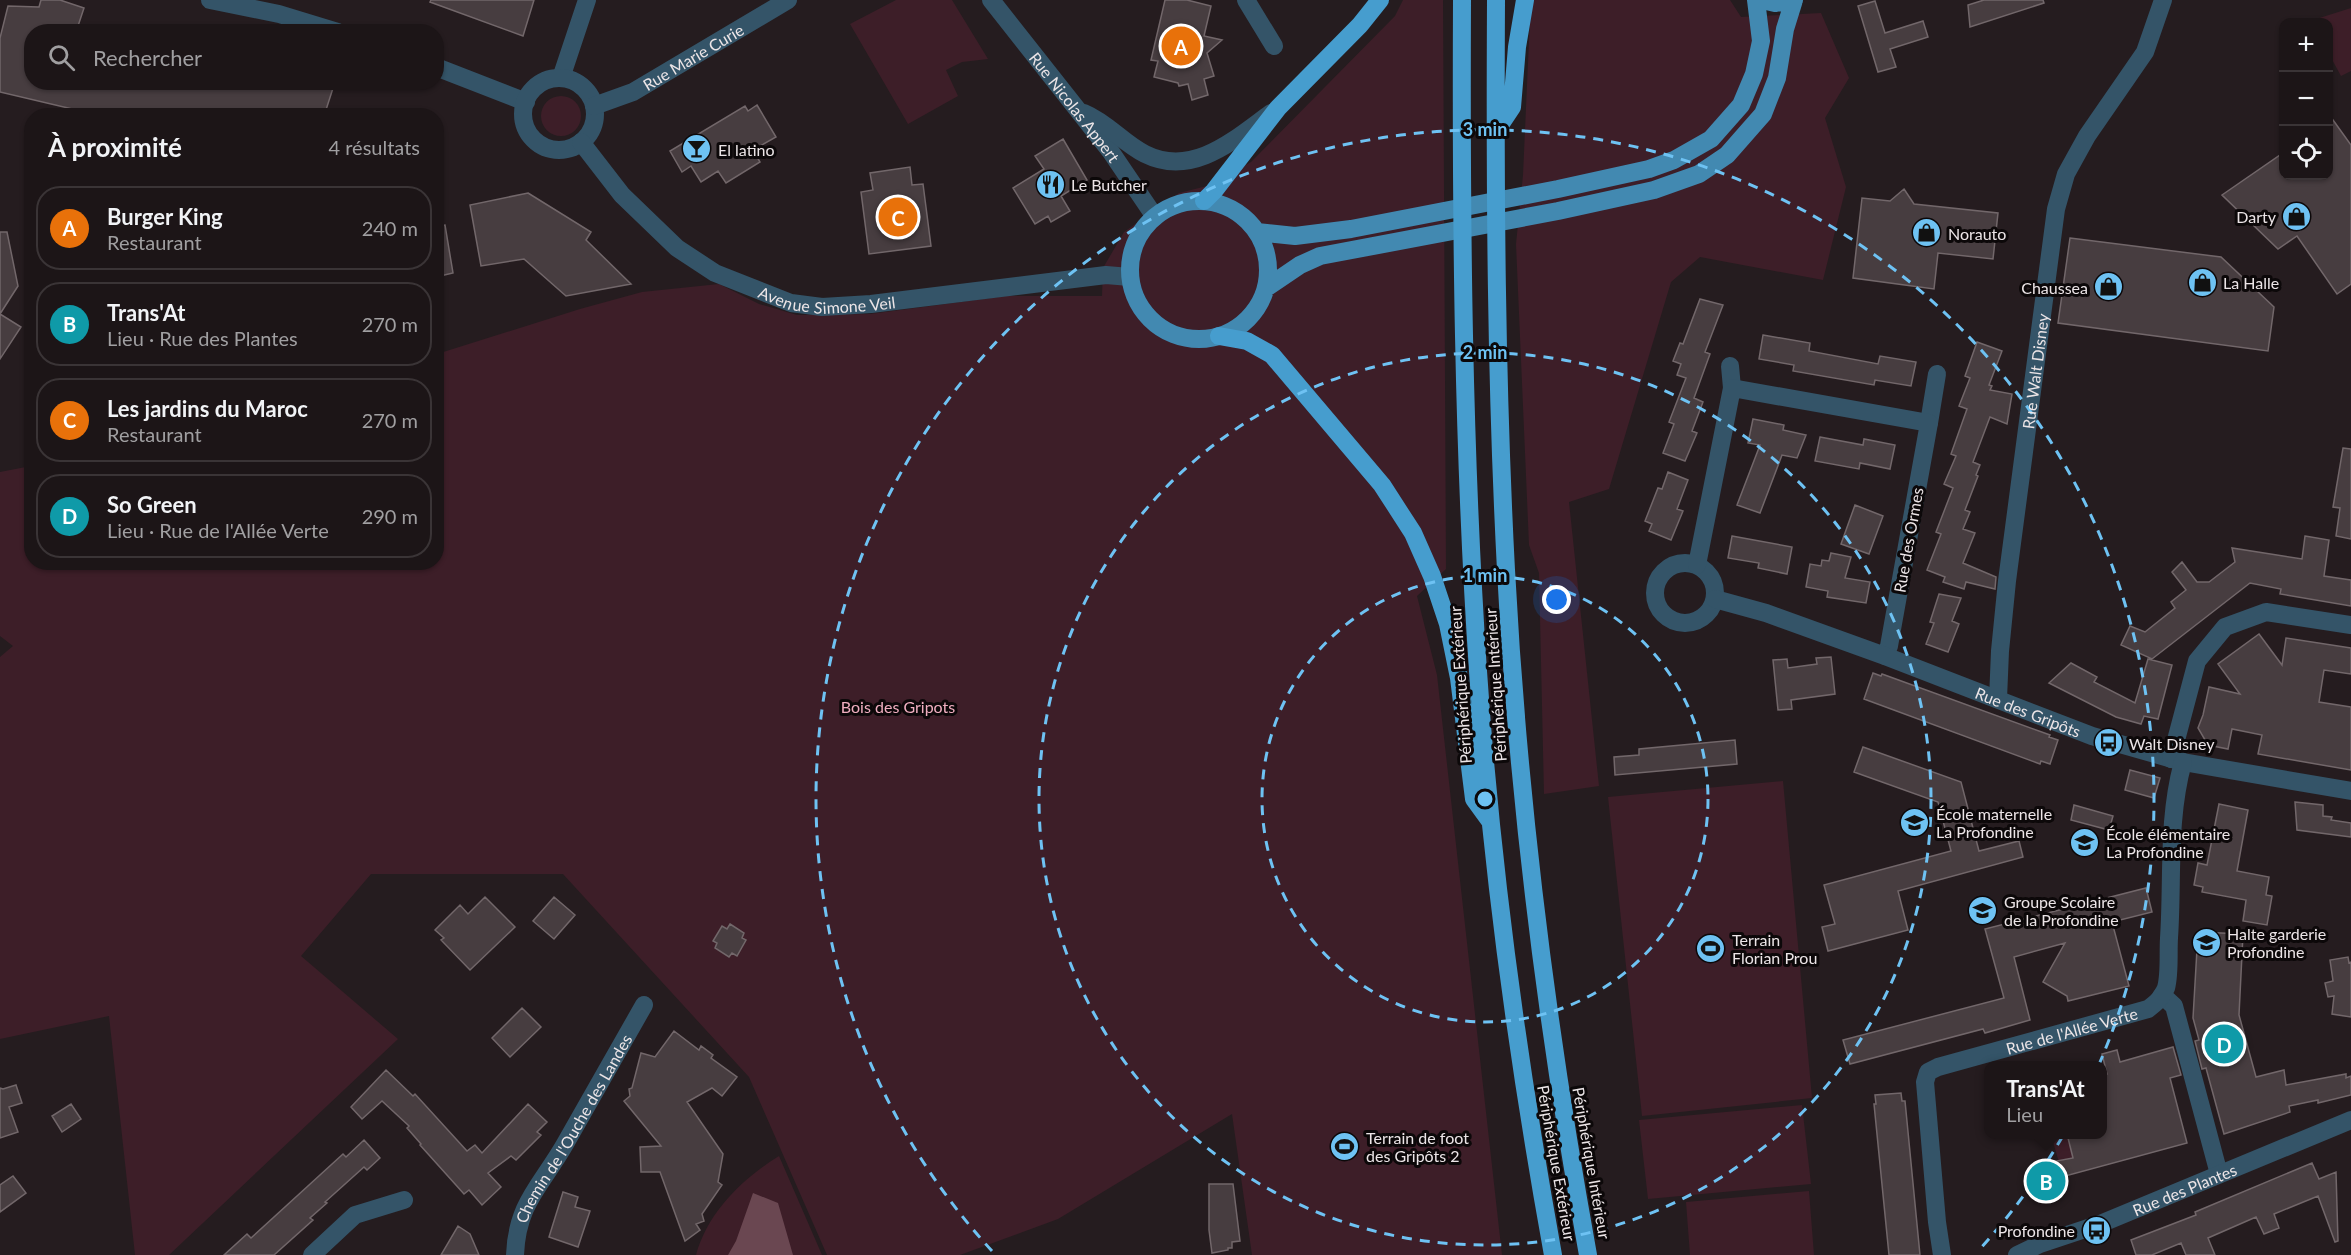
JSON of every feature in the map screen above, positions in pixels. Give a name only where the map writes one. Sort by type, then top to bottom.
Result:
[{"type":"highway","points":[[1204,201],[1278,108],[1360,25],[1380,0]]},
{"type":"highway","name":"Périphérique Extérieur","points":[[1461,0],[1464,381],[1474,605],[1491,822],[1518,1040],[1553,1255]]},
{"type":"highway","name":"Périphérique Intérieur","points":[[1497,0],[1496,131],[1501,462],[1512,665],[1524,806],[1547,998],[1561,1101],[1587,1255]]},
{"type":"highway","points":[[1496,131],[1512,107],[1517,47],[1525,0]]},
{"type":"highway","points":[[1219,336],[1248,341],[1272,355],[1382,485],[1413,533],[1432,576],[1448,624],[1459,678],[1474,799],[1491,822]]},
{"type":"main road","points":[[1257,232],[1295,236],[1404,219],[1558,189],[1649,169],[1674,160],[1700,147],[1723,128],[1741,105],[1754,74],[1761,41],[1756,0]]},
{"type":"main road","points":[[1266,288],[1300,265],[1320,256],[1558,211],[1654,190],[1699,174],[1727,155],[1752,129],[1770,99],[1794,0],[1775,3],[1762,0]]},
{"type":"main road","points":[[1204,201],[1234,210],[1257,232],[1267,259],[1266,288],[1261,301],[1244,323],[1219,336],[1192,339],[1179,336],[1161,327],[1145,314],[1138,303],[1130,277],[1132,250],[1138,238],[1155,217],[1187,202],[1204,201]]},
{"type":"street","points":[[210,0],[279,14],[312,24]]},
{"type":"street","points":[[561,78],[587,0]]},
{"type":"street","name":"Rue Marie Curie","points":[[594,106],[633,92],[788,0]]},
{"type":"street","name":"Rue Nicolas Appert","points":[[991,0],[1112,152],[1155,217]]},
{"type":"street","points":[[1246,0],[1274,46]]},
{"type":"street","name":"Rue Walt Disney","points":[[1998,699],[2007,581],[2056,209],[2066,174],[2087,136],[2145,52],[2163,0]]},
{"type":"street","points":[[444,70],[526,102]]},
{"type":"street","points":[[561,78],[582,86],[590,95],[595,118],[591,129],[581,142],[563,150],[540,145],[525,126],[523,114],[531,92],[549,80],[561,78]]},
{"type":"street","points":[[1079,111],[1100,120],[1146,155],[1168,161],[1189,162],[1211,154],[1278,108]]},
{"type":"street","name":"Avenue Simone Veil","points":[[581,142],[622,195],[677,248],[715,273],[791,303],[822,307],[1106,275],[1130,277]]},
{"type":"street","points":[[1697,565],[1732,388],[1730,366]]},
{"type":"street","name":"Rue des Ormes","points":[[1885,656],[1889,646],[1937,374]]},
{"type":"street","points":[[1732,388],[1929,423]]},
{"type":"street","points":[[1682,563],[1697,565],[1708,573],[1714,587],[1715,599],[1710,610],[1698,620],[1686,623],[1675,621],[1665,616],[1656,601],[1656,585],[1665,570],[1682,563]]},
{"type":"street","name":"Rue des Gripôts","points":[[1715,599],[1766,613],[1885,656],[2092,736],[2177,761],[2351,791]]},
{"type":"street","points":[[2219,1174],[2174,1006],[2162,995],[2166,987],[2171,910],[2171,828],[2177,782],[2177,761],[2197,661],[2224,627],[2266,612],[2351,625]]},
{"type":"street","name":"Rue de l'Allée Verte","points":[[1942,1255],[1935,1207],[1924,1082],[1928,1072],[1938,1067],[2148,1009],[2162,995]]},
{"type":"street","name":"Chemin de l'Ouche des Landes","points":[[515,1255],[516,1233],[525,1206],[564,1146],[644,1005]]},
{"type":"street","name":"Rue des Plantes","points":[[2018,1255],[2040,1244],[2100,1224],[2351,1120]]},
{"type":"street","points":[[312,1255],[355,1215],[404,1200]]},
{"type":"green space","points":[[896,0],[952,0],[988,59],[962,62],[946,70],[958,96],[908,124],[850,24]]},
{"type":"green space","name":"Bois des Gripots","points":[[1403,0],[1443,0],[1446,569],[1417,596],[1437,675],[1502,1255],[1252,1255],[1232,1114],[1058,1219],[960,1255],[827,1255],[749,1077],[563,874],[371,874],[301,956],[398,1039],[169,1255],[135,1255],[109,1016],[0,1039],[0,657],[13,646],[0,636],[0,472],[24,467],[24,570],[444,570],[444,352],[642,292],[719,284],[759,304],[797,315],[870,314],[1006,296],[1102,296],[1103,268],[1124,232],[1179,193],[1207,186],[1251,162],[1395,16]]},
{"type":"green space","points":[[1524,0],[1730,0],[1741,17],[1821,13],[1849,78],[1825,118],[1846,187],[1823,280],[1700,257],[1671,282],[1609,489],[1569,502],[1599,786],[1544,794],[1539,573],[1529,545],[1516,244],[1523,175],[1530,18]]},
{"type":"green space","points":[[2351,8],[2351,71],[2341,76],[2333,61],[2333,18],[2319,18]]},
{"type":"green space","points":[[561,96],[575,102],[581,116],[575,130],[561,136],[547,130],[541,116],[547,102]]},
{"type":"green space","name":"Terrain Florian Prou","points":[[1783,781],[1812,1098],[1642,1116],[1608,797]]},
{"type":"green space","points":[[1802,1105],[1811,1184],[1648,1199],[1639,1120]]},
{"type":"green space","points":[[2052,1139],[2068,1139],[2075,1164],[2061,1169]]},
{"type":"green space","points":[[779,1156],[822,1255],[696,1255],[701,1239],[728,1198],[752,1175]]},
{"type":"green space","points":[[1809,1191],[1814,1255],[1690,1255],[1686,1202]]},
{"type":"shaded area","points":[[753,1193],[778,1203],[793,1255],[728,1255],[736,1241]]},
{"type":"building","points":[[41,0],[60,0],[84,8],[79,24],[24,24],[24,90],[332,90],[327,108],[68,108],[0,92],[0,38],[8,6],[39,7]]},
{"type":"building","points":[[431,0],[534,0],[523,36],[430,2]]},
{"type":"building","points":[[1165,0],[1187,0],[1211,6],[1204,36],[1222,40],[1207,53],[1214,76],[1204,79],[1208,95],[1192,100],[1188,84],[1179,86],[1178,83],[1154,77],[1158,61],[1151,60]]},
{"type":"building","points":[[1984,0],[2043,0],[2044,3],[1970,27],[1968,5]]},
{"type":"building","points":[[1875,1],[1885,33],[1923,21],[1928,37],[1890,49],[1896,67],[1878,72],[1858,6]]},
{"type":"building","points":[[757,105],[776,137],[753,150],[760,162],[726,183],[718,171],[701,182],[691,166],[682,172],[670,151],[745,106],[748,111]]},
{"type":"building","name":"Darty","points":[[2333,120],[2351,145],[2351,284],[2337,294],[2297,236],[2278,249],[2222,195],[2279,156],[2279,180],[2333,180]]},
{"type":"building","name":"Le Butcher","points":[[1063,139],[1087,180],[1061,196],[1070,211],[1051,222],[1048,216],[1035,224],[1013,188],[1044,169],[1035,156]]},
{"type":"building","points":[[910,167],[912,185],[923,184],[931,246],[869,254],[861,192],[873,190],[870,173]]},
{"type":"building","name":"Norauto","points":[[1904,189],[1914,204],[1998,213],[1993,259],[1938,253],[1934,289],[1853,278],[1862,198],[1890,201]]},
{"type":"building","points":[[528,193],[591,232],[586,240],[631,284],[566,296],[524,259],[481,266],[470,205]]},
{"type":"building","points":[[444,225],[453,273],[444,275]]},
{"type":"building","points":[[0,232],[7,232],[18,286],[0,314]]},
{"type":"building","points":[[2070,238],[2221,257],[2274,307],[2268,351],[2058,323]]},
{"type":"building","points":[[1700,299],[1723,305],[1705,352],[1710,354],[1694,398],[1703,402],[1692,431],[1697,433],[1685,461],[1663,453],[1674,424],[1669,422],[1686,378],[1677,375],[1681,364],[1673,361],[1680,343],[1683,344]]},
{"type":"building","points":[[0,314],[21,327],[0,359]]},
{"type":"building","points":[[1763,335],[1810,343],[1809,351],[1878,364],[1880,356],[1916,362],[1911,386],[1875,380],[1874,385],[1793,371],[1794,365],[1759,359]]},
{"type":"building","points":[[1977,342],[2002,351],[1989,385],[1992,386],[1990,390],[2012,394],[2007,424],[1990,417],[1973,462],[1980,465],[1965,510],[1970,512],[1963,529],[1975,533],[1963,563],[1996,577],[1995,589],[1966,582],[1964,589],[1943,582],[1945,577],[1927,570],[1941,534],[1936,532],[1953,488],[1944,484],[1956,456],[1951,454],[1967,409],[1959,406],[1970,378],[1965,376]]},
{"type":"building","points":[[1753,419],[1784,425],[1783,430],[1806,435],[1797,458],[1782,455],[1760,513],[1737,505],[1760,445],[1748,443]]},
{"type":"building","points":[[1820,437],[1863,445],[1864,439],[1895,445],[1890,469],[1860,463],[1859,469],[1815,461]]},
{"type":"building","points":[[2343,448],[2351,449],[2351,539],[2336,536],[2340,508],[2333,507]]},
{"type":"building","points":[[1668,472],[1688,480],[1677,509],[1683,511],[1671,540],[1649,531],[1652,524],[1645,521],[1658,488],[1662,489]]},
{"type":"building","points":[[1855,505],[1883,516],[1869,554],[1841,544]]},
{"type":"building","points":[[1732,536],[1792,547],[1787,574],[1758,568],[1759,563],[1728,558]]},
{"type":"building","points":[[2305,536],[2329,540],[2324,576],[2351,580],[2351,606],[2280,594],[2281,589],[2250,583],[2152,659],[2121,645],[2130,626],[2145,632],[2175,608],[2171,602],[2186,590],[2172,572],[2182,562],[2197,582],[2209,582],[2235,562],[2232,548],[2302,559]]},
{"type":"building","points":[[1831,553],[1851,557],[1845,578],[1870,582],[1866,603],[1827,597],[1828,591],[1806,587],[1810,564],[1821,566],[1822,560],[1829,561]]},
{"type":"building","points":[[1939,594],[1961,598],[1952,621],[1959,624],[1948,652],[1926,644],[1934,623],[1930,622]]},
{"type":"building","points":[[2259,634],[2282,665],[2286,638],[2351,648],[2351,674],[2324,670],[2319,702],[2351,707],[2351,770],[2258,754],[2262,735],[2232,729],[2228,749],[2208,745],[2198,728],[2209,687],[2240,694],[2218,664]]},
{"type":"building","points":[[1831,657],[1835,694],[1791,700],[1792,709],[1778,710],[1773,660],[1787,659],[1788,668],[1817,664],[1816,658]]},
{"type":"building","points":[[2148,659],[2172,665],[2158,719],[2144,716],[2141,724],[2116,717],[2049,683],[2071,663],[2097,677],[2094,682],[2135,703]]},
{"type":"building","points":[[1873,673],[1881,676],[1882,674],[2050,735],[2049,737],[2058,740],[2050,764],[2041,761],[2040,764],[1864,699]]},
{"type":"building","points":[[1735,740],[1737,764],[1615,775],[1614,757],[1639,755],[1639,749]]},
{"type":"building","points":[[1863,747],[1961,782],[1979,851],[2019,841],[2023,857],[1898,891],[1908,930],[1828,951],[1822,927],[1835,924],[1824,885],[1951,851],[1938,802],[1854,772]]},
{"type":"building","points":[[2130,770],[2160,778],[2154,798],[2125,790]]},
{"type":"building","points":[[2295,802],[2323,805],[2323,816],[2332,817],[2331,820],[2351,823],[2351,837],[2297,830]]},
{"type":"building","points":[[2219,804],[2248,810],[2237,871],[2269,877],[2266,895],[2272,896],[2267,925],[2243,921],[2246,900],[2202,892],[2203,887],[2194,885],[2198,863],[2207,865]]},
{"type":"building","points":[[2074,805],[2113,816],[2109,830],[2071,820]]},
{"type":"building","points":[[2146,888],[2152,912],[2112,922],[2129,986],[2068,1001],[2067,996],[2043,982],[2065,943],[2014,957],[2030,1020],[1985,1033],[1983,1029],[1850,1064],[1843,1040],[2004,998],[1985,929]]},
{"type":"building","points":[[485,897],[515,927],[470,970],[441,940],[444,938],[435,930],[460,905],[468,914]]},
{"type":"building","points":[[554,897],[575,915],[554,939],[533,921]]},
{"type":"building","points":[[730,924],[744,933],[742,938],[746,940],[737,956],[732,953],[729,957],[715,948],[717,943],[713,941],[722,926],[727,929]]},
{"type":"building","points":[[2198,932],[2243,934],[2239,1015],[2256,1077],[2284,1070],[2286,1085],[2346,1074],[2346,1078],[2351,1076],[2351,1095],[2318,1103],[2318,1100],[2289,1106],[2290,1112],[2224,1134],[2206,1068],[2202,1069],[2195,1041],[2199,1040],[2193,1018]]},
{"type":"building","points":[[2348,957],[2349,963],[2351,962],[2351,1017],[2332,1014],[2334,996],[2328,997],[2325,983],[2333,981],[2330,960]]},
{"type":"building","points":[[522,1008],[541,1027],[510,1057],[492,1038]]},
{"type":"building","points":[[674,1031],[699,1050],[701,1046],[713,1055],[711,1058],[737,1077],[722,1096],[712,1088],[687,1102],[723,1154],[718,1182],[722,1185],[702,1214],[704,1221],[696,1224],[700,1230],[685,1241],[660,1172],[641,1172],[640,1147],[661,1146],[624,1101],[630,1096],[629,1089],[632,1088],[641,1053],[655,1057]]},
{"type":"building","points":[[2173,1047],[2181,1075],[2170,1078],[2187,1143],[2054,1179],[2058,1198],[2043,1202],[2035,1165],[2073,1158],[2068,1139],[2107,1139],[2107,1061],[2104,1061],[2102,1054],[2117,1050],[2120,1062]]},
{"type":"building","points":[[386,1070],[413,1096],[415,1094],[467,1151],[475,1145],[482,1153],[528,1104],[547,1122],[537,1132],[541,1135],[516,1160],[511,1156],[488,1173],[501,1187],[482,1205],[469,1190],[464,1194],[420,1145],[407,1128],[409,1126],[382,1101],[362,1119],[351,1107]]},
{"type":"building","points":[[16,1085],[22,1103],[9,1107],[18,1132],[0,1138],[0,1088]]},
{"type":"building","points":[[1901,1093],[1902,1101],[1905,1101],[1920,1255],[1889,1255],[1874,1104],[1876,1104],[1875,1095]]},
{"type":"building","points":[[71,1104],[81,1119],[62,1132],[52,1116]]},
{"type":"building","points":[[364,1140],[380,1158],[367,1170],[364,1167],[325,1202],[327,1203],[310,1218],[313,1220],[274,1255],[224,1255],[247,1234],[251,1238],[343,1154],[346,1157]]},
{"type":"building","points":[[2312,1163],[2319,1179],[2336,1172],[2338,1241],[2335,1242],[2318,1196],[2274,1214],[2279,1228],[2264,1234],[2256,1217],[2208,1238],[2215,1255],[2186,1255],[2181,1243],[2152,1255],[2136,1255],[2131,1240],[2196,1215],[2195,1212]]},
{"type":"building","points":[[13,1176],[26,1193],[0,1212],[0,1185]]},
{"type":"building","points":[[1209,1184],[1233,1184],[1240,1241],[1232,1242],[1232,1248],[1228,1250],[1212,1253],[1209,1230]]},
{"type":"building","points":[[563,1192],[578,1197],[575,1207],[590,1211],[578,1247],[549,1237]]},
{"type":"building","points":[[458,1226],[470,1234],[479,1255],[441,1255]]},
{"type":"place","name":"Burger King","points":[[1181,46]]},
{"type":"place","name":"El latino","points":[[697,149]]},
{"type":"place","name":"Le Butcher","points":[[1050,184]]},
{"type":"place","name":"Darty","points":[[2297,216]]},
{"type":"place","name":"Les jardins du Maroc","points":[[898,217]]},
{"type":"place","name":"Norauto","points":[[1927,233]]},
{"type":"place","name":"La Halle","points":[[2202,282]]},
{"type":"place","name":"Chaussea","points":[[2109,287]]},
{"type":"place","name":"Walt Disney","points":[[2108,743]]},
{"type":"place","name":"École maternelle La Profondine","points":[[1915,822]]},
{"type":"place","name":"École élémentaire La Profondine","points":[[2085,842]]},
{"type":"place","name":"Groupe Scolaire de la Profondine","points":[[1983,910]]},
{"type":"place","name":"Halte garderie Profondine","points":[[2206,942]]},
{"type":"place","name":"Terrain Florian Prou","points":[[1711,948]]},
{"type":"place","name":"So Green","points":[[2224,1044]]},
{"type":"place","name":"Terrain de foot des Gripôts 2","points":[[1345,1146]]},
{"type":"place","name":"Trans'At","points":[[2046,1181]]},
{"type":"place","name":"Profondine","points":[[2096,1230]]}]
